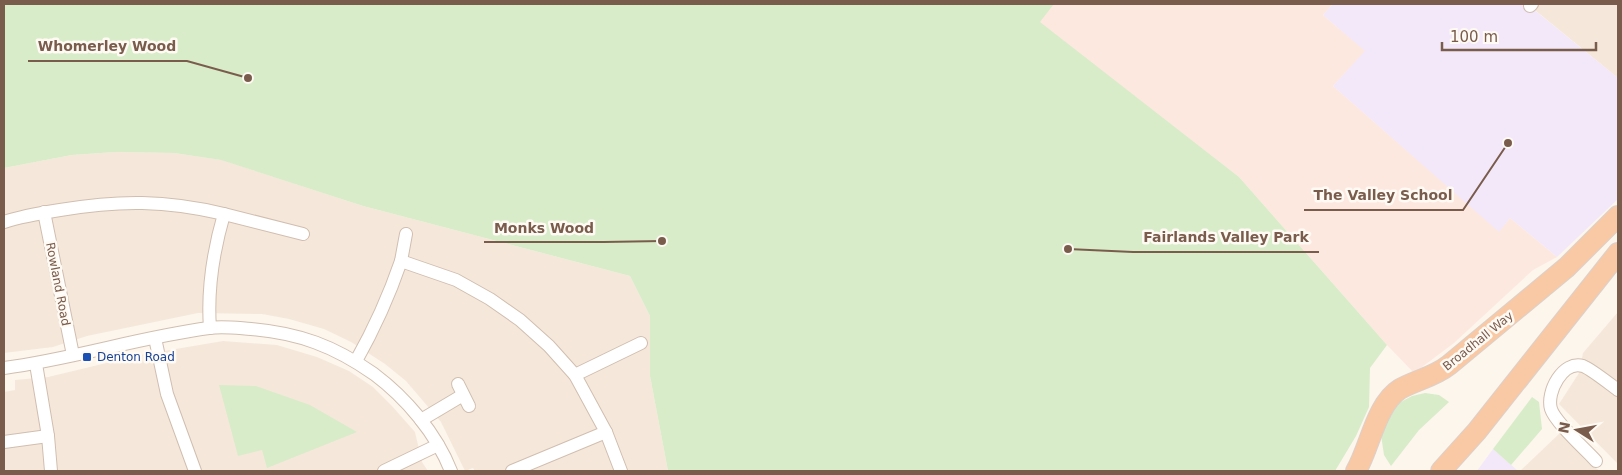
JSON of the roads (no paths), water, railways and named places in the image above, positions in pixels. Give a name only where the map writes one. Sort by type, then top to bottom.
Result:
[{"type":"highway","name":"Broadhall Way","points":[[1356,471],[1382,411],[1396,393],[1407,385],[1433,376],[1449,366],[1567,267],[1618,216]]},
{"type":"highway","points":[[1441,471],[1470,439],[1618,253]]},
{"type":"street","points":[[4,222],[44,212],[92,205],[148,203],[172,204],[224,214],[303,234]]},
{"type":"street","name":"Rowland Road","points":[[44,212],[73,355]]},
{"type":"street","points":[[210,328],[210,272],[216,239],[224,214]]},
{"type":"street","points":[[356,361],[379,318],[401,261],[406,234]]},
{"type":"street","points":[[401,261],[456,280],[490,299],[520,320],[549,346],[574,375],[606,432],[620,471]]},
{"type":"street","points":[[4,368],[36,364],[210,328],[275,331],[298,336],[322,344],[356,361],[388,384],[421,420],[438,445],[451,471]]},
{"type":"street","points":[[155,338],[167,394],[195,471]]},
{"type":"street","points":[[574,375],[641,343]]},
{"type":"street","points":[[36,364],[48,436],[51,471]]},
{"type":"street","points":[[1596,461],[1554,416],[1550,403],[1552,389],[1561,374],[1572,367],[1583,366],[1618,390]]},
{"type":"street","points":[[421,420],[463,395]]},
{"type":"street","points":[[512,471],[539,462],[606,432]]},
{"type":"street","points":[[4,442],[48,436]]},
{"type":"street","points":[[384,471],[438,445]]},
{"type":"place","name":"Whomerley Wood","points":[[248,78]]},
{"type":"place","name":"The Valley School","points":[[1508,143]]},
{"type":"place","name":"Monks Wood","points":[[662,241]]},
{"type":"place","name":"Fairlands Valley Park","points":[[1068,249]]},
{"type":"place","name":"Denton Road","points":[[87,357]]}]
